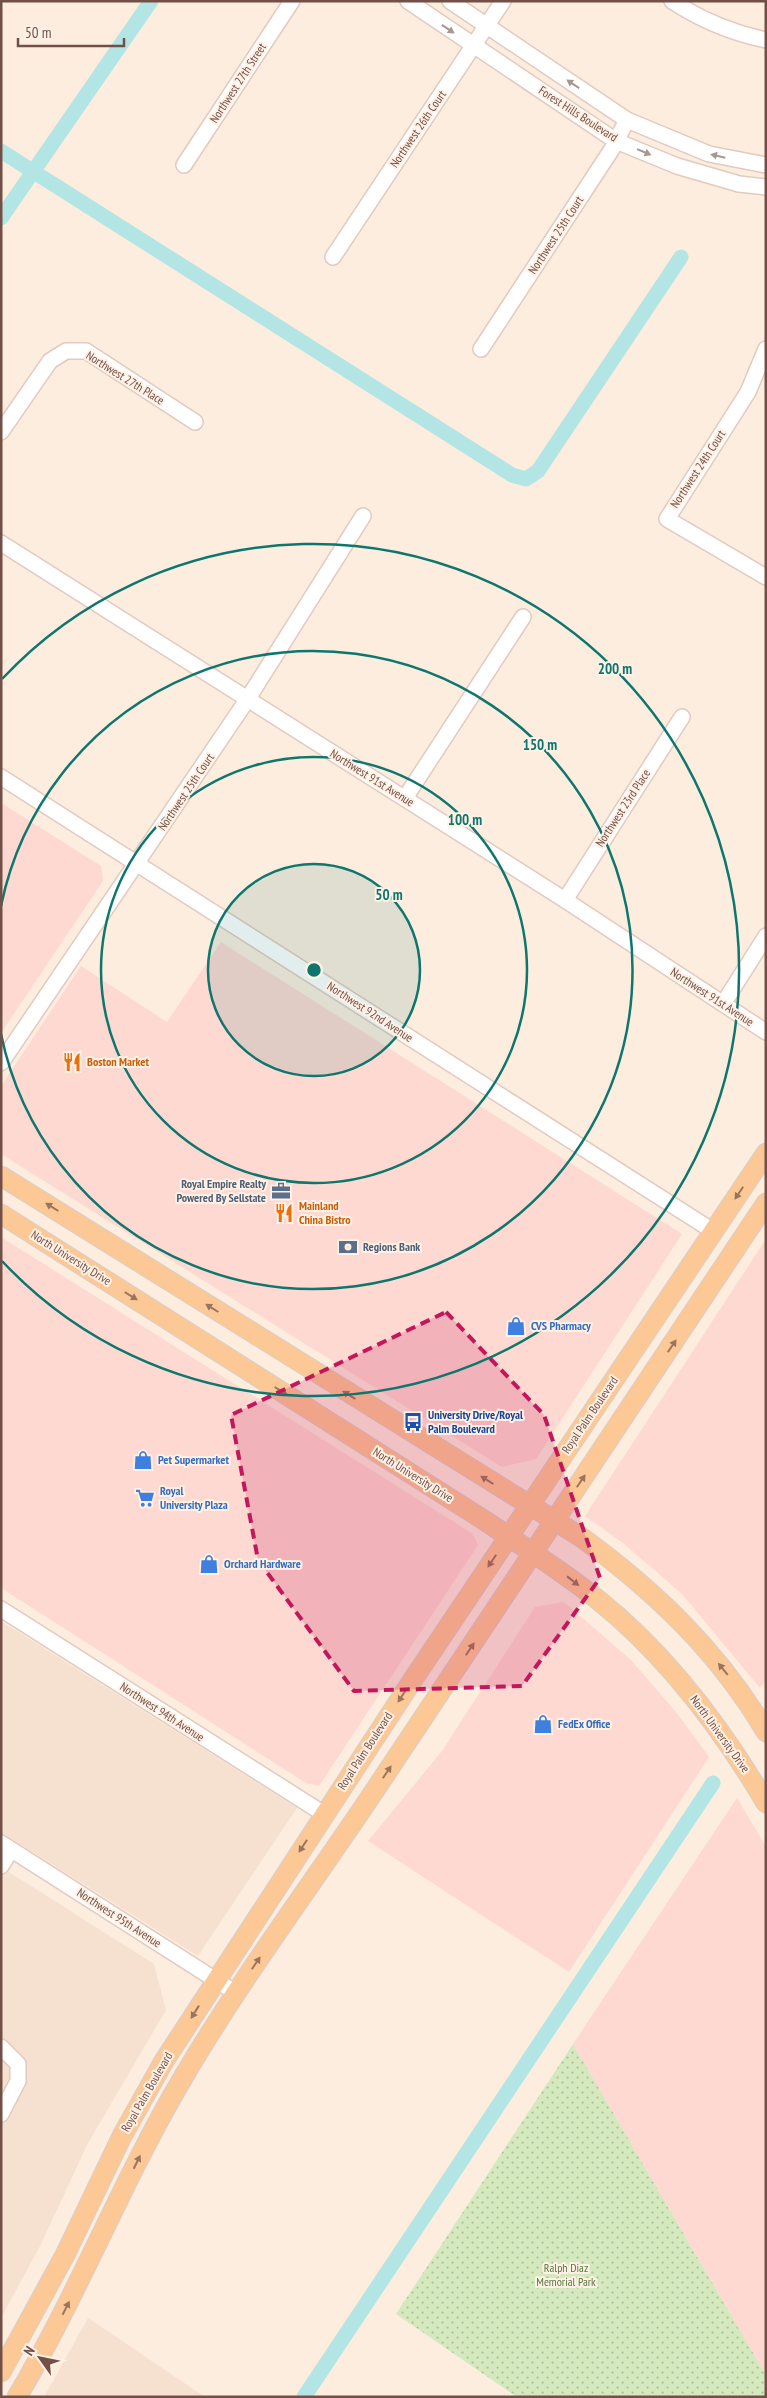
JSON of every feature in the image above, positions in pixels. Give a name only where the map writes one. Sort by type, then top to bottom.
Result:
[{"type":"main road","name":"Royal Palm Boulevard","points":[[1,2372],[62,2261],[122,2136],[164,2061],[215,1980],[508,1536],[766,1153]]},
{"type":"main road","points":[[5,1179],[554,1521],[623,1568],[675,1614],[737,1687],[766,1732]]},
{"type":"main road","name":"Royal Palm Boulevard","points":[[17,2397],[43,2353],[144,2148],[184,2075],[236,1993],[363,1808],[766,1203]]},
{"type":"main road","name":"North University Drive","points":[[1,1214],[508,1536],[598,1600],[655,1652],[681,1681],[738,1756],[766,1803]]},
{"type":"main road","points":[[363,1808],[369,1758],[367,1749]]},
{"type":"street","name":"Northwest 27th Street","points":[[184,165],[292,1]]},
{"type":"street","name":"Forest Hills Boulevard","points":[[408,1],[616,141],[677,166],[738,184],[766,187]]},
{"type":"street","name":"Forest Hills Boulevard","points":[[450,1],[627,120],[709,154],[766,165]]},
{"type":"street","name":"Northwest 26th Court","points":[[333,257],[503,1]]},
{"type":"street","points":[[672,1],[684,10],[737,34],[766,40]]},
{"type":"street","name":"Northwest 25th Court","points":[[481,349],[616,141],[627,120]]},
{"type":"street","name":"Northwest 24th Court","points":[[764,576],[667,519],[748,392],[766,349]]},
{"type":"street","name":"Northwest 27th Place","points":[[1,432],[50,362],[66,351],[86,351],[195,422]]},
{"type":"street","name":"Northwest 25th Court","points":[[1,1062],[138,864],[247,700],[363,516]]},
{"type":"street","name":"Northwest 91st Avenue","points":[[1,543],[565,900],[766,1032]]},
{"type":"street","points":[[405,798],[523,617]]},
{"type":"street","name":"Northwest 23rd Place","points":[[565,900],[682,716]]},
{"type":"street","name":"Northwest 92nd Avenue","points":[[1,777],[713,1231]]},
{"type":"street","points":[[723,1004],[766,936]]},
{"type":"street","name":"Northwest 94th Avenue","points":[[1,1609],[324,1814]]},
{"type":"street","points":[[1,1866],[6,1846]]},
{"type":"street","name":"Northwest 95th Avenue","points":[[6,1846],[236,1993]]},
{"type":"street","points":[[1,2047],[18,2064],[18,2081],[1,2114]]},
{"type":"highlighted area","points":[[446,1312],[544,1415],[600,1578],[522,1686],[354,1691],[258,1560],[231,1415]]},
{"type":"shaded area","points":[[1,803],[101,866],[103,881],[1,1033]]},
{"type":"shaded area","points":[[221,942],[682,1234],[536,1459],[502,1467],[1,1154],[1,1086],[81,966],[167,1022]]},
{"type":"shaded area","points":[[1,1237],[473,1534],[478,1545],[319,1786],[306,1783],[1,1588]]},
{"type":"shaded area","points":[[766,1239],[766,1680],[760,1688],[682,1594],[623,1543],[585,1516]]},
{"type":"shaded area","points":[[564,1602],[631,1660],[676,1712],[709,1757],[569,1972],[368,1841],[442,1751],[535,1607]]},
{"type":"shaded area","points":[[1,1621],[297,1808],[198,1956],[1,1832]]},
{"type":"shaded area","points":[[737,1798],[766,1847],[766,2375],[573,2044]]},
{"type":"shaded area","points":[[1,1867],[154,1964],[166,2010],[88,2143],[40,2246],[1,2318]]},
{"type":"shaded area","points":[[88,2318],[205,2397],[44,2397]]},
{"type":"green space","name":"Ralph Diaz Memorial Park","points":[[573,2044],[766,2375],[766,2397],[517,2397],[396,2314]]},
{"type":"waterway","points":[[1,218],[151,1]]},
{"type":"waterway","points":[[1,151],[512,475],[526,479],[538,471],[681,257]]},
{"type":"waterway","points":[[304,2397],[713,1783]]},
{"type":"place","name":"Boston Market","points":[[72,1062]]},
{"type":"place","name":"Royal Empire Realty Powered By Sellstate","points":[[281,1191]]},
{"type":"place","name":"Mainland China Bistro","points":[[284,1213]]},
{"type":"place","name":"Regions Bank","points":[[348,1247]]},
{"type":"place","name":"CVS Pharmacy","points":[[516,1326]]},
{"type":"place","name":"University Drive/Royal Palm Boulevard","points":[[413,1422]]},
{"type":"place","name":"Pet Supermarket","points":[[143,1460]]},
{"type":"place","name":"Royal University Plaza","points":[[145,1498]]},
{"type":"place","name":"Orchard Hardware","points":[[209,1564]]},
{"type":"place","name":"FedEx Office","points":[[543,1724]]}]
